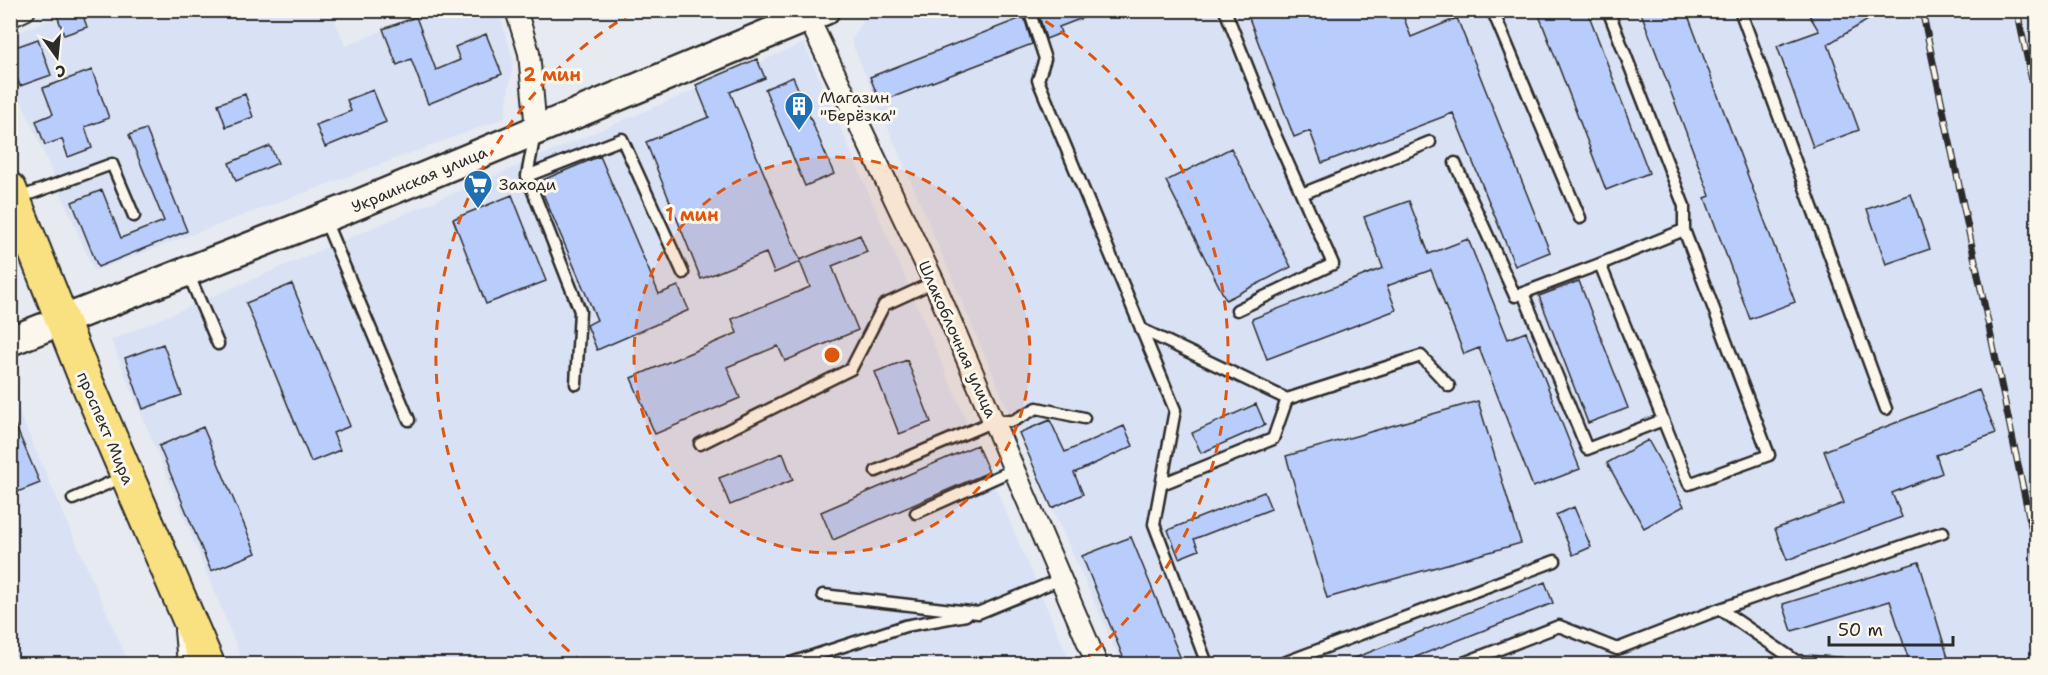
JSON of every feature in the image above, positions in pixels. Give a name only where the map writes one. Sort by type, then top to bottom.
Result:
[{"type":"main road","name":"Украинская улица","points":[[10,341],[324,218],[817,14]]},
{"type":"main road","name":"проспект Мира","points":[[13,194],[126,476],[208,664]]},
{"type":"street","points":[[10,17],[26,10]]},
{"type":"street","points":[[516,10],[529,53],[536,130]]},
{"type":"street","name":"Шлакоблочная улица","points":[[817,14],[1015,469],[1097,664]]},
{"type":"street","points":[[183,609],[188,664]]},
{"type":"lane","points":[[1029,10],[1045,59],[1038,80],[1175,411],[1155,524],[1207,664]]},
{"type":"lane","points":[[1225,10],[1269,121],[1333,264],[1237,310]]},
{"type":"lane","points":[[1495,10],[1494,14],[1580,218]]},
{"type":"lane","points":[[1600,264],[1689,484],[1769,455],[1684,230],[1684,206],[1608,10]]},
{"type":"lane","points":[[1740,10],[1886,409]]},
{"type":"lane","points":[[536,130],[527,176],[580,311],[576,384]]},
{"type":"lane","points":[[527,176],[622,139],[683,273]]},
{"type":"lane","points":[[1302,194],[1430,142]]},
{"type":"lane","points":[[1455,163],[1515,296],[1684,230]]},
{"type":"lane","points":[[13,194],[112,164],[134,216]]},
{"type":"lane","points":[[324,218],[408,420]]},
{"type":"lane","points":[[188,272],[218,345]]},
{"type":"lane","points":[[700,444],[851,369],[884,304],[934,282]]},
{"type":"lane","points":[[1523,293],[1587,449],[1663,420]]},
{"type":"lane","points":[[1142,329],[1287,399],[1421,356],[1449,386]]},
{"type":"lane","points":[[1162,484],[1273,439],[1287,399]]},
{"type":"lane","points":[[876,471],[994,421],[1013,421],[1037,408],[1084,418]]},
{"type":"lane","points":[[916,513],[1015,469]]},
{"type":"lane","points":[[73,499],[126,476]]},
{"type":"lane","points":[[1461,664],[1559,626],[1617,649],[1720,609],[1943,531]]},
{"type":"lane","points":[[1281,664],[1555,561]]},
{"type":"lane","points":[[788,664],[905,626],[978,612],[1061,579]]},
{"type":"lane","points":[[824,596],[978,612]]},
{"type":"lane","points":[[1720,609],[1797,661],[1842,664]]},
{"type":"shaded area","points":[[331,10],[345,46],[430,11],[498,10],[513,60],[505,118],[94,271],[11,76],[10,36],[70,11]]},
{"type":"shaded area","points":[[876,10],[2037,11],[2037,664],[1122,664],[1013,421],[851,41],[868,14]]},
{"type":"shaded area","points":[[804,43],[1071,664],[244,664],[111,340]]},
{"type":"shaded area","points":[[10,392],[117,636],[129,664],[11,664]]},
{"type":"building","points":[[68,10],[81,10],[87,27],[64,35],[57,15]]},
{"type":"building","points":[[1041,10],[1097,10],[1098,12],[1059,27],[1061,33],[1046,39],[1038,12]]},
{"type":"building","points":[[1246,10],[1401,10],[1411,37],[1457,18],[1550,252],[1515,266],[1453,113],[1322,163],[1310,131],[1294,137]]},
{"type":"building","points":[[1537,10],[1587,10],[1649,173],[1606,190]]},
{"type":"building","points":[[1640,10],[1686,10],[1795,302],[1750,319],[1705,198],[1710,196]]},
{"type":"building","points":[[1806,10],[1862,10],[1868,20],[1828,44],[1859,130],[1813,147],[1777,46],[1819,31]]},
{"type":"building","points":[[416,17],[436,70],[460,60],[455,47],[486,34],[502,74],[428,104],[411,59],[397,65],[383,29]]},
{"type":"building","points":[[1024,17],[1032,44],[880,102],[870,77]]},
{"type":"building","points":[[38,39],[51,75],[20,86],[10,59],[10,49]]},
{"type":"building","points":[[757,59],[765,78],[730,92],[800,260],[860,235],[867,252],[832,266],[858,330],[785,361],[778,346],[727,367],[740,398],[655,434],[631,378],[737,333],[732,319],[810,287],[800,262],[774,273],[766,253],[701,279],[646,142],[709,117],[696,85]]},
{"type":"building","points":[[92,70],[109,118],[85,127],[92,148],[68,157],[62,139],[45,145],[36,121],[53,114],[43,88]]},
{"type":"building","name":"Магазин \"Берёзка\"","points":[[793,77],[834,174],[805,186],[765,89]]},
{"type":"building","points":[[373,90],[386,122],[325,147],[316,125],[351,111],[347,100]]},
{"type":"building","points":[[245,94],[253,117],[226,127],[218,104]]},
{"type":"building","points":[[146,129],[187,231],[98,267],[72,202],[102,190],[121,238],[164,221],[129,135]]},
{"type":"building","points":[[270,146],[278,163],[236,181],[229,163]]},
{"type":"building","points":[[1231,148],[1291,267],[1226,300],[1166,181]]},
{"type":"building","points":[[600,156],[659,294],[678,286],[689,310],[597,350],[587,325],[597,320],[538,182]]},
{"type":"building","points":[[1911,194],[1930,249],[1886,264],[1867,209]]},
{"type":"building","points":[[512,195],[546,281],[486,304],[453,219]]},
{"type":"building","points":[[1409,201],[1429,254],[1468,239],[1508,339],[1526,332],[1580,469],[1533,487],[1479,348],[1464,354],[1431,270],[1387,286],[1396,310],[1267,359],[1252,319],[1383,268],[1364,217]]},
{"type":"building","points":[[1579,281],[1628,408],[1588,423],[1539,296]]},
{"type":"building","points":[[292,284],[350,426],[333,433],[340,450],[311,462],[246,303]]},
{"type":"building","points":[[163,344],[182,395],[143,409],[125,358]]},
{"type":"building","points":[[907,360],[931,422],[899,434],[875,372]]},
{"type":"building","points":[[1979,390],[1996,433],[1936,455],[1942,473],[1892,493],[1902,517],[1787,560],[1775,529],[1844,503],[1824,451]]},
{"type":"building","points":[[1478,401],[1521,543],[1327,598],[1286,456]]},
{"type":"building","points":[[1256,404],[1265,425],[1201,453],[1192,433]]},
{"type":"building","points":[[10,413],[40,483],[10,495]]},
{"type":"building","points":[[1050,420],[1065,452],[1124,426],[1133,446],[1074,473],[1083,494],[1052,508],[1019,433]]},
{"type":"building","points":[[203,427],[256,553],[211,571],[159,446]]},
{"type":"building","points":[[1648,440],[1684,506],[1644,528],[1607,463]]},
{"type":"building","points":[[977,445],[989,472],[833,540],[821,512]]},
{"type":"building","points":[[783,453],[793,480],[730,505],[719,478]]},
{"type":"building","points":[[1264,492],[1271,509],[1194,539],[1199,550],[1179,558],[1168,530]]},
{"type":"building","points":[[1574,507],[1591,547],[1573,555],[1556,515]]},
{"type":"building","points":[[1131,537],[1183,664],[1126,664],[1082,556]]},
{"type":"building","points":[[1919,562],[1950,664],[1910,664],[1890,601],[1792,631],[1783,604]]},
{"type":"building","points":[[1545,582],[1553,603],[1398,664],[1340,664]]},
{"type":"railway","points":[[1922,10],[2038,559]]},
{"type":"railway","points":[[2017,10],[2038,109]]},
{"type":"place","name":"Магазин \"Берёзка\"","points":[[799,132]]},
{"type":"place","name":"Заходи","points":[[478,210]]}]
